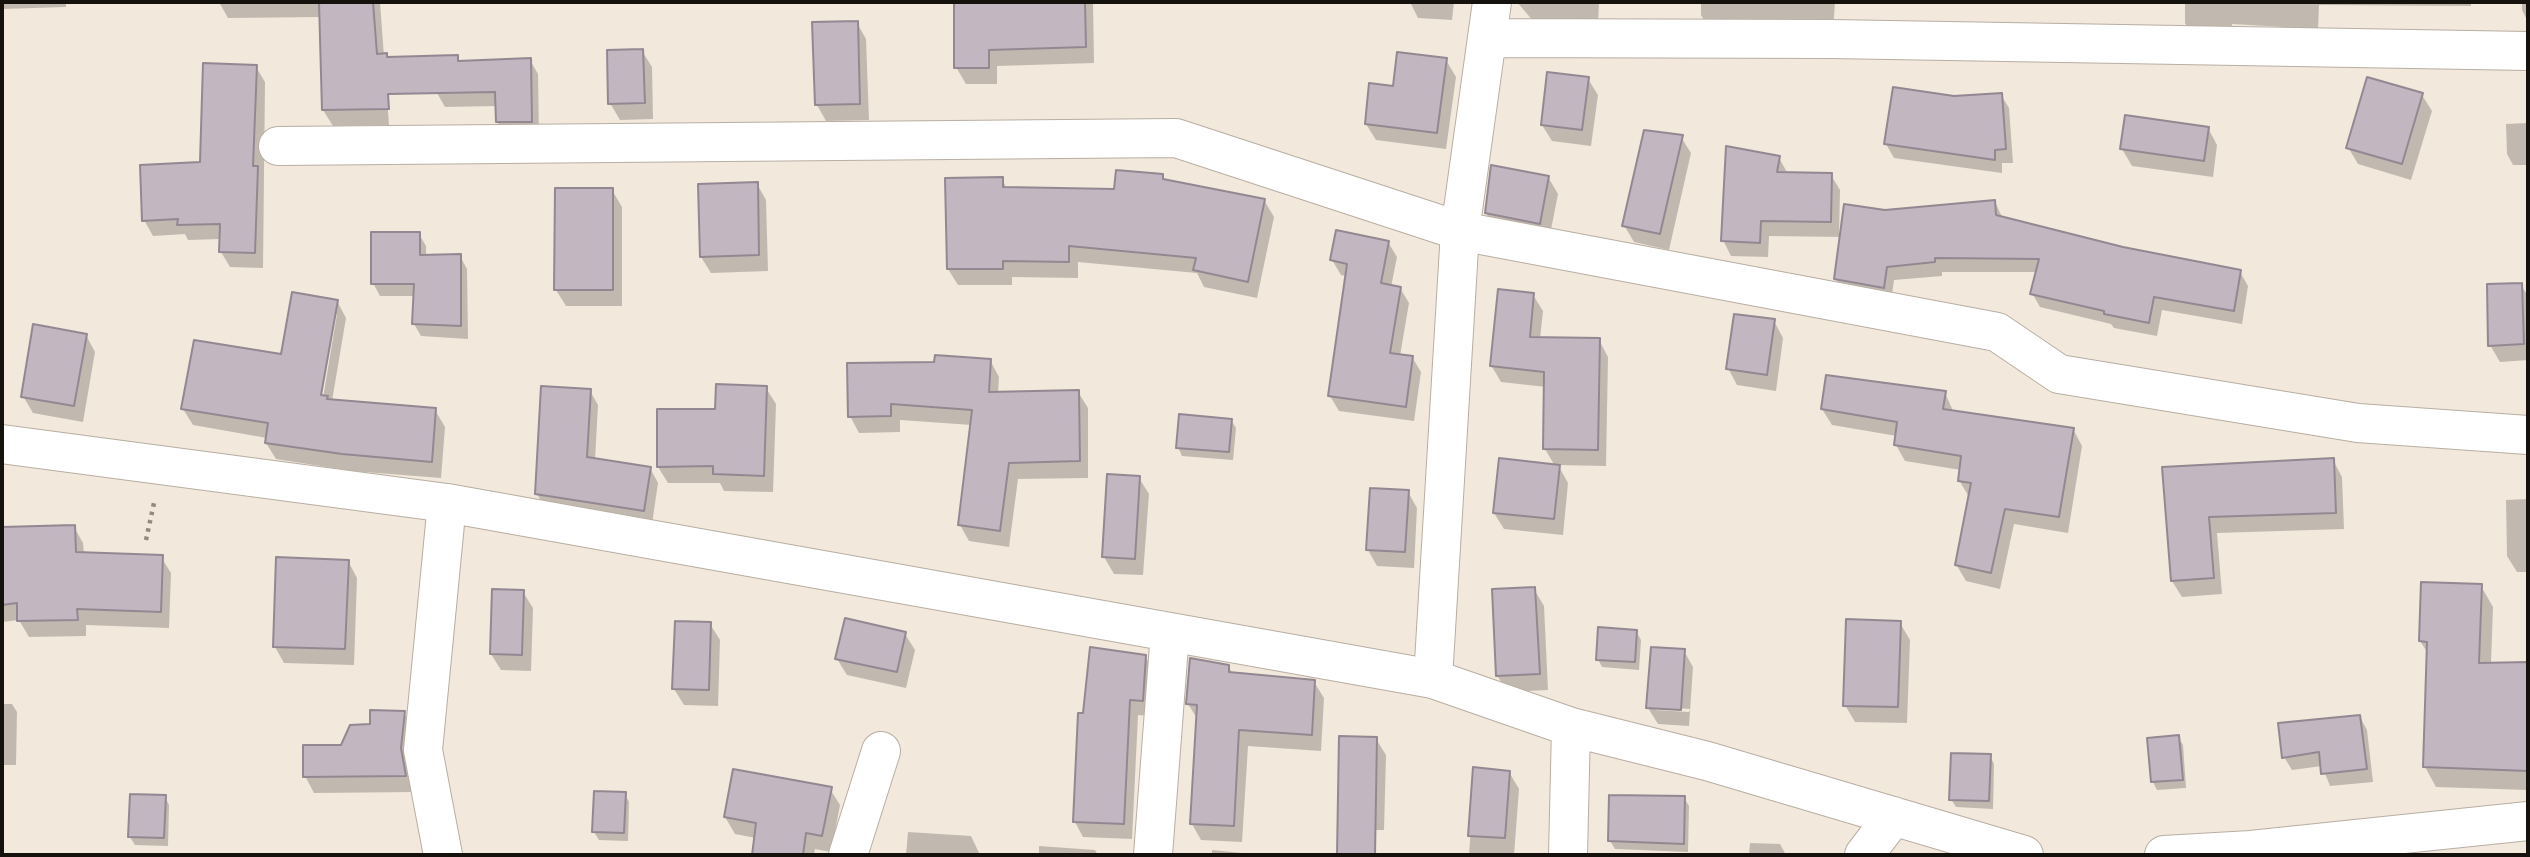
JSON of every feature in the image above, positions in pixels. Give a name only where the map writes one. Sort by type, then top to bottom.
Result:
[{"type":"street","points":[[1433,679],[1460,231],[1489,20],[1831,39],[2528,51]]},
{"type":"street","points":[[278,146],[1176,138],[1460,231],[1997,332],[2059,374],[2358,423],[2528,435]]},
{"type":"street","points":[[2,444],[447,503],[1433,679],[1571,727],[1707,761],[2024,855]]},
{"type":"street","points":[[443,855],[423,750],[447,503]]},
{"type":"street","points":[[1153,855],[1170,632]]},
{"type":"street","points":[[1568,855],[1571,727]]},
{"type":"street","points":[[848,855],[881,751]]},
{"type":"street","points":[[1864,855],[1894,816]]},
{"type":"street","points":[[2164,855],[2251,850],[2528,821]]},
{"type":"building","points":[[319,2],[373,2],[377,54],[387,53],[387,57],[458,55],[458,61],[531,58],[532,122],[496,122],[495,92],[388,94],[389,109],[322,110]]},
{"type":"building","points":[[954,2],[1085,2],[1086,47],[989,50],[989,68],[954,68]]},
{"type":"building","points":[[858,21],[860,104],[815,105],[812,22]]},
{"type":"building","points":[[643,49],[645,103],[608,104],[607,50]]},
{"type":"building","points":[[1397,52],[1447,58],[1437,133],[1365,124],[1369,83],[1393,86]]},
{"type":"building","points":[[203,63],[257,65],[253,166],[258,166],[255,253],[219,252],[220,224],[177,225],[178,219],[142,221],[140,165],[200,162]]},
{"type":"building","points":[[1547,72],[1589,77],[1582,130],[1541,125]]},
{"type":"building","points":[[2367,77],[2423,93],[2402,164],[2346,148]]},
{"type":"building","points":[[1893,87],[1954,96],[2002,93],[2006,149],[1995,150],[1995,160],[1884,144]]},
{"type":"building","points":[[2125,115],[2209,127],[2204,161],[2120,149]]},
{"type":"building","points":[[1644,130],[1683,135],[1660,234],[1622,226]]},
{"type":"building","points":[[1726,146],[1780,156],[1777,172],[1832,173],[1831,222],[1761,221],[1760,243],[1721,241]]},
{"type":"building","points":[[1491,165],[1549,176],[1540,224],[1485,213]]},
{"type":"building","points":[[1116,170],[1163,174],[1163,179],[1265,199],[1248,282],[1193,270],[1196,258],[1069,246],[1069,262],[1003,261],[1003,269],[947,269],[945,178],[1003,177],[1003,187],[1114,189]]},
{"type":"building","points":[[758,182],[759,255],[700,257],[698,184]]},
{"type":"building","points":[[555,188],[613,188],[613,290],[554,290]]},
{"type":"building","points":[[1995,200],[1996,215],[2123,247],[2241,270],[2234,311],[2154,297],[2149,323],[2104,314],[2104,311],[2030,294],[2039,259],[1935,258],[1935,262],[1887,267],[1884,288],[1834,279],[1844,204],[1885,210]]},
{"type":"building","points":[[1336,230],[1389,241],[1381,283],[1401,287],[1390,353],[1413,356],[1406,407],[1328,396],[1347,264],[1330,260]]},
{"type":"building","points":[[371,232],[420,232],[420,255],[461,254],[461,326],[412,324],[414,284],[371,284]]},
{"type":"building","points":[[2522,283],[2524,344],[2488,346],[2487,284]]},
{"type":"building","points":[[1498,289],[1534,293],[1530,337],[1600,338],[1598,450],[1543,449],[1544,372],[1490,366]]},
{"type":"building","points":[[292,292],[338,300],[321,395],[328,396],[327,399],[436,408],[432,462],[342,454],[265,443],[268,423],[181,409],[194,340],[281,354]]},
{"type":"building","points":[[1734,314],[1775,319],[1767,375],[1726,369]]},
{"type":"building","points":[[33,324],[87,334],[74,406],[21,397]]},
{"type":"building","points":[[935,355],[991,359],[989,392],[1079,390],[1080,461],[1009,463],[1000,531],[958,525],[972,410],[891,404],[891,416],[848,417],[847,363],[934,362]]},
{"type":"building","points":[[1826,375],[1946,391],[1943,409],[2074,428],[2059,517],[2005,509],[1991,573],[1955,565],[1971,483],[1958,481],[1961,456],[1894,445],[1897,422],[1821,409]]},
{"type":"building","points":[[716,384],[767,386],[764,476],[713,474],[713,466],[657,467],[657,409],[715,409]]},
{"type":"building","points":[[541,386],[591,389],[587,457],[651,467],[644,511],[535,494]]},
{"type":"building","points":[[1179,414],[1232,419],[1229,452],[1176,448]]},
{"type":"building","points":[[1499,458],[1560,465],[1554,519],[1493,513]]},
{"type":"building","points":[[2334,458],[2336,513],[2209,517],[2214,578],[2171,581],[2162,467]]},
{"type":"building","points":[[1107,474],[1140,476],[1135,559],[1102,557]]},
{"type":"building","points":[[1370,488],[1409,490],[1405,552],[1366,550]]},
{"type":"building","points":[[75,525],[76,552],[163,555],[161,612],[77,609],[78,620],[17,621],[17,603],[2,605],[2,527]]},
{"type":"building","points":[[276,557],[349,560],[345,649],[273,647]]},
{"type":"building","points":[[2421,582],[2482,584],[2479,663],[2528,662],[2528,771],[2423,767],[2427,642],[2419,641]]},
{"type":"building","points":[[1535,587],[1540,674],[1496,676],[1492,589]]},
{"type":"building","points":[[492,589],[524,590],[522,655],[490,654]]},
{"type":"building","points":[[845,618],[906,632],[897,672],[835,659]]},
{"type":"building","points":[[1846,619],[1901,621],[1898,707],[1843,706]]},
{"type":"building","points":[[675,621],[711,622],[709,690],[672,689]]},
{"type":"building","points":[[1598,627],[1637,630],[1635,662],[1596,660]]},
{"type":"building","points":[[1090,647],[1146,655],[1143,701],[1130,700],[1124,824],[1073,822],[1078,713],[1083,713]]},
{"type":"building","points":[[1651,647],[1685,649],[1681,710],[1646,708]]},
{"type":"building","points":[[1190,658],[1229,665],[1229,672],[1315,680],[1312,735],[1239,730],[1234,826],[1190,824],[1197,705],[1186,704]]},
{"type":"building","points":[[370,710],[405,711],[401,748],[406,776],[303,777],[303,745],[341,745],[350,725],[370,724]]},
{"type":"building","points":[[2360,715],[2367,769],[2321,774],[2319,752],[2282,758],[2278,723]]},
{"type":"building","points":[[2179,735],[2183,780],[2151,782],[2147,738]]},
{"type":"building","points":[[1339,736],[1377,737],[1375,855],[1337,855]]},
{"type":"building","points":[[1951,753],[1991,754],[1989,801],[1949,800]]},
{"type":"building","points":[[1473,767],[1510,771],[1505,838],[1468,836]]},
{"type":"building","points":[[733,769],[832,787],[822,836],[806,833],[803,855],[752,855],[756,823],[724,817]]},
{"type":"building","points":[[594,791],[626,792],[624,833],[592,832]]},
{"type":"building","points":[[130,794],[166,795],[164,838],[128,837]]},
{"type":"building","points":[[1609,795],[1685,796],[1684,844],[1608,841]]}]
